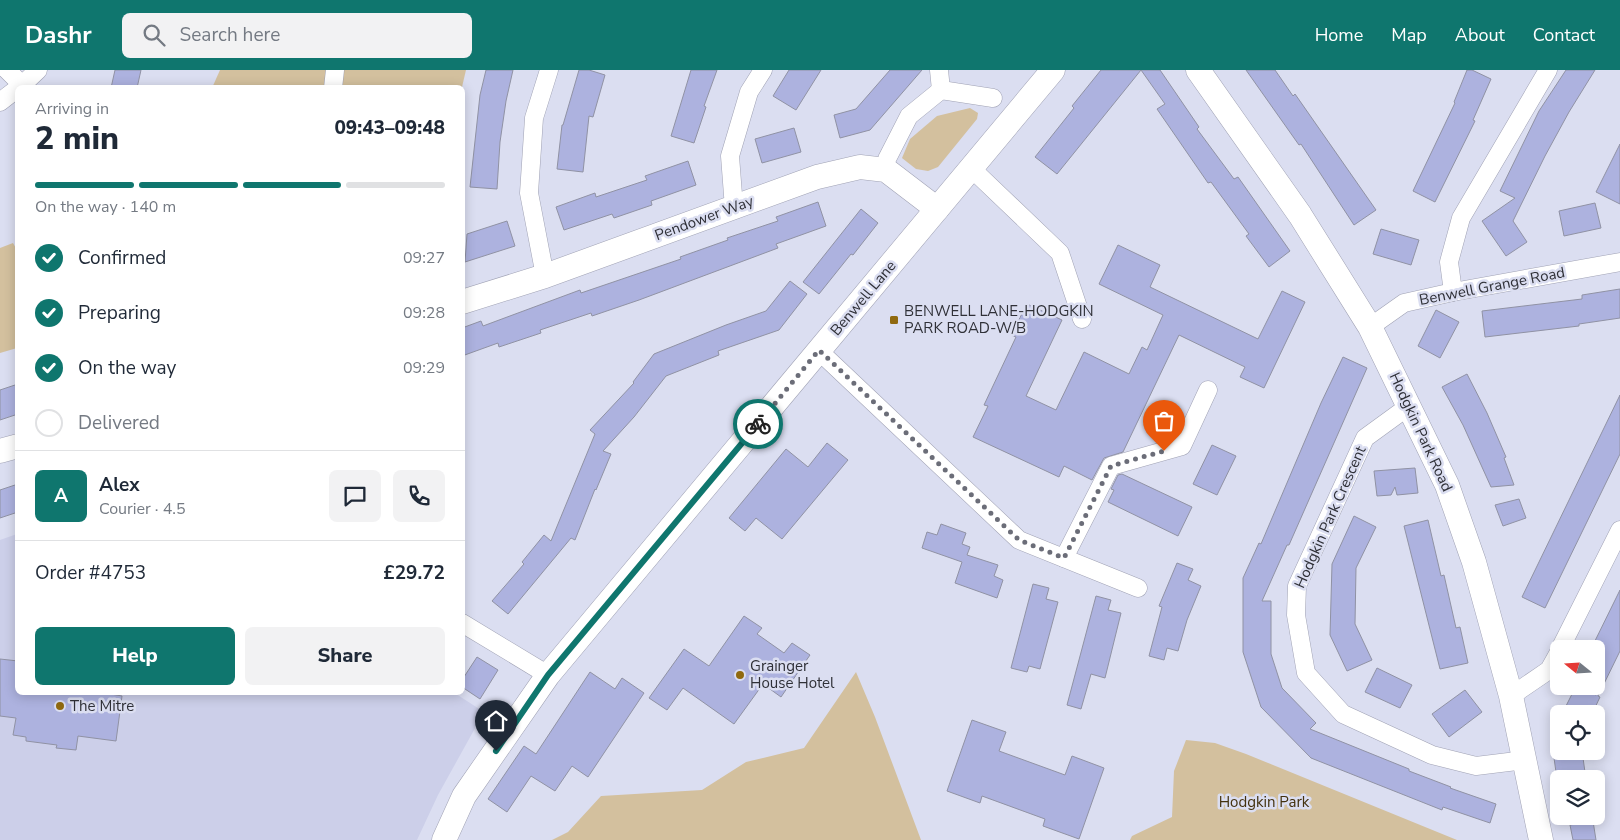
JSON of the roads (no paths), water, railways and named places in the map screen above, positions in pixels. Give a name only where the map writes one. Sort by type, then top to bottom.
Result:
[{"type":"street","points":[[8,70],[19,85]]},
{"type":"street","points":[[23,85],[38,70]]},
{"type":"street","points":[[333,85],[334,70]]},
{"type":"street","points":[[545,276],[529,193],[534,118],[549,70]]},
{"type":"street","points":[[734,208],[730,156],[748,92],[763,70]]},
{"type":"street","points":[[939,70],[942,90]]},
{"type":"street","name":"Benwell Lane","points":[[444,840],[464,796],[548,675],[1053,70]]},
{"type":"street","name":"Hodgkin Park Road","points":[[1198,70],[1300,215],[1370,327],[1447,484],[1474,562],[1511,696],[1541,840]]},
{"type":"street","points":[[1452,292],[1449,262],[1461,218],[1548,70]]},
{"type":"street","points":[[887,159],[909,116],[942,90],[993,98]]},
{"type":"street","points":[[0,102],[15,91]]},
{"type":"street","name":"Pendower Way","points":[[465,301],[545,276],[817,177],[860,167],[886,170],[937,209]]},
{"type":"street","points":[[971,168],[1060,253],[1082,319]]},
{"type":"street","name":"Benwell Grange Road","points":[[1370,327],[1404,303],[1452,292],[1620,262]]},
{"type":"street","points":[[819,350],[1019,540],[1138,588]]},
{"type":"street","points":[[1064,558],[1111,466],[1182,446],[1208,390]]},
{"type":"street","name":"Hodgkin Park Crescent","points":[[1409,406],[1365,438],[1297,586],[1296,615],[1306,673],[1342,714],[1432,755],[1476,766],[1525,760]]},
{"type":"street","points":[[0,451],[15,447]]},
{"type":"street","points":[[1565,640],[1620,530]]},
{"type":"street","points":[[465,624],[548,675]]},
{"type":"street","points":[[1511,696],[1550,670]]},
{"type":"place","name":"BENWELL LANE-HODGKIN PARK ROAD-W/B","points":[[894,320]]},
{"type":"place","name":"Grainger House Hotel","points":[[740,675]]},
{"type":"place","name":"The Mitre","points":[[60,706]]},
{"type":"park label","name":"Hodgkin Park","points":[[1264,802]]}]
